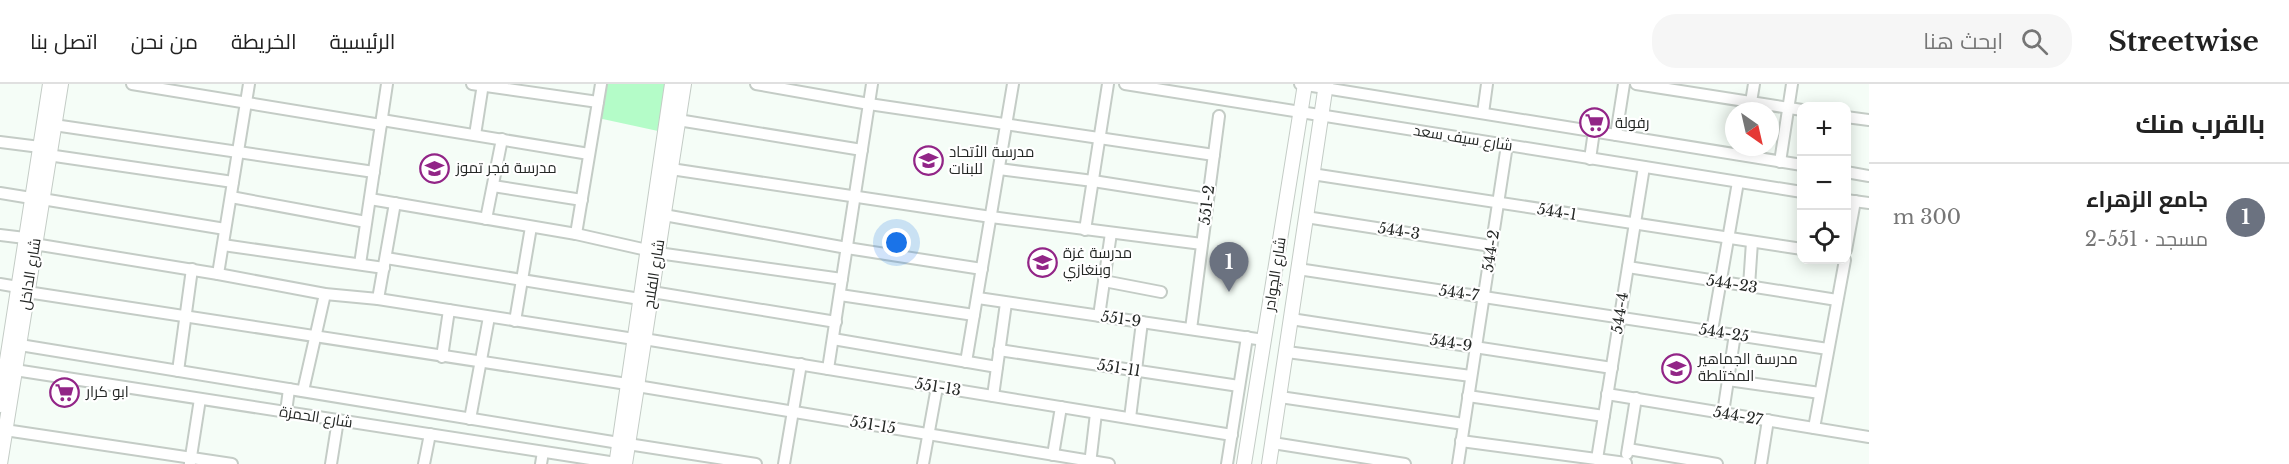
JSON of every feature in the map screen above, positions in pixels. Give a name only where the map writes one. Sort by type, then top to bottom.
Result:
[{"type":"main road","name":"شارع الداخل","points":[[0,405],[30,241],[44,151],[50,84]]},
{"type":"main road","name":"شارع الداخل","points":[[44,151],[54,125],[61,84]]},
{"type":"main road","name":"شارع الفلاح","points":[[619,464],[646,296],[672,84]]},
{"type":"main road","name":"شارع الفلاح","points":[[652,251],[664,215],[684,84]]},
{"type":"main road","name":"شارع الچوادر","points":[[1244,464],[1301,112],[1303,84]]},
{"type":"main road","name":"شارع الچوادر","points":[[1269,464],[1326,86]]},
{"type":"main road","name":"شارع الداخل","points":[[0,464],[5,430],[7,368]]},
{"type":"street","points":[[132,84],[589,154]]},
{"type":"street","points":[[218,274],[249,84]]},
{"type":"street","points":[[360,264],[387,84]]},
{"type":"street","points":[[475,135],[479,84],[598,102]]},
{"type":"street","points":[[576,234],[601,84]]},
{"type":"street","points":[[756,84],[869,104],[1100,136],[1214,155]]},
{"type":"street","points":[[828,369],[872,84]]},
{"type":"street","points":[[966,362],[1013,84]]},
{"type":"street","points":[[1085,230],[1108,84]]},
{"type":"street","name":"شارع سيف سعد","points":[[1125,84],[1797,191]]},
{"type":"street","name":"شارع سيف سعد","points":[[1303,84],[1797,164]]},
{"type":"street","points":[[1483,113],[1487,84]]},
{"type":"street","points":[[1616,135],[1624,84]]},
{"type":"street","points":[[1636,84],[1751,102],[1754,84]]},
{"type":"street","points":[[1780,162],[1792,84]]},
{"type":"street","points":[[1779,107],[1797,109]]},
{"type":"street","name":"551-2","points":[[1191,329],[1219,116]]},
{"type":"street","points":[[1851,118],[1869,120]]},
{"type":"street","points":[[678,120],[862,150]]},
{"type":"street","points":[[54,125],[374,172]]},
{"type":"street","points":[[1590,159],[1594,131]]},
{"type":"street","points":[[486,219],[502,139]]},
{"type":"street","points":[[0,142],[233,182]]},
{"type":"street","name":"544-2","points":[[1458,464],[1507,145]]},
{"type":"street","name":"544-4","points":[[1597,459],[1644,167]]},
{"type":"street","points":[[671,169],[991,217],[1202,244]]},
{"type":"street","points":[[999,169],[1208,199]]},
{"type":"street","points":[[1851,173],[1869,176]]},
{"type":"street","name":"544-1","points":[[1312,174],[1797,248]]},
{"type":"street","points":[[1712,331],[1738,182]]},
{"type":"street","points":[[493,186],[582,200]]},
{"type":"street","points":[[0,193],[225,229]]},
{"type":"street","points":[[231,197],[366,222]]},
{"type":"street","points":[[370,199],[576,234],[652,251],[842,279]]},
{"type":"street","points":[[1851,200],[1869,203]]},
{"type":"street","points":[[378,299],[394,203]]},
{"type":"street","points":[[664,215],[847,248],[982,269]]},
{"type":"street","name":"544-3","points":[[1306,217],[1491,246]]},
{"type":"street","points":[[515,321],[531,226]]},
{"type":"street","points":[[1099,316],[1111,233]]},
{"type":"street","name":"551-13","points":[[0,235],[325,294],[378,299],[801,364],[1232,435]]},
{"type":"street","points":[[1749,286],[1752,242]]},
{"type":"street","points":[[223,245],[360,264],[385,263],[521,280],[836,322]]},
{"type":"street","points":[[1814,428],[1844,264]]},
{"type":"street","name":"544-23","points":[[1628,267],[1837,300]]},
{"type":"street","points":[[178,371],[192,269]]},
{"type":"street","name":"544-7","points":[[1298,269],[1620,317]]},
{"type":"street","points":[[1104,281],[1161,292]]},
{"type":"street","name":"551-15","points":[[0,285],[185,317],[632,385],[1109,464]]},
{"type":"street","points":[[303,391],[325,294]]},
{"type":"street","points":[[840,295],[974,315]]},
{"type":"street","name":"551-9","points":[[978,298],[1264,340]]},
{"type":"street","points":[[993,396],[1006,303]]},
{"type":"street","points":[[442,357],[449,310]]},
{"type":"street","points":[[470,419],[489,317]]},
{"type":"street","name":"544-25","points":[[1620,317],[1828,349]]},
{"type":"street","name":"544-9","points":[[1291,319],[1611,368]]},
{"type":"street","points":[[1130,418],[1142,322]]},
{"type":"street","points":[[1723,413],[1735,334]]},
{"type":"street","points":[[1227,464],[1247,337]]},
{"type":"street","points":[[833,339],[997,367]]},
{"type":"street","name":"شارع الحمزة","points":[[10,344],[756,464]]},
{"type":"street","name":"551-11","points":[[999,350],[1239,386]]},
{"type":"street","points":[[1287,352],[1471,376]]},
{"type":"street","points":[[784,464],[801,364]]},
{"type":"street","name":"شارع الحمزة","points":[[7,368],[619,464]]},
{"type":"street","points":[[1728,380],[1820,393]]},
{"type":"street","points":[[923,464],[937,387]]},
{"type":"street","points":[[286,412],[289,389]]},
{"type":"street","name":"544-27","points":[[1607,394],[1869,437]]},
{"type":"street","points":[[1468,396],[1604,416]]},
{"type":"street","points":[[1280,397],[1464,424]]},
{"type":"street","points":[[190,461],[200,399]]},
{"type":"street","points":[[1461,441],[1626,463],[1636,399]]},
{"type":"street","points":[[1053,455],[1061,407]]},
{"type":"street","points":[[1090,462],[1096,413]]},
{"type":"street","points":[[331,464],[338,420]]},
{"type":"street","points":[[1761,464],[1768,420]]},
{"type":"street","points":[[5,430],[190,461],[232,464]]},
{"type":"street","points":[[424,464],[430,434]]},
{"type":"street","points":[[1273,443],[1405,464]]},
{"type":"street","points":[[1628,449],[1717,464]]},
{"type":"street","points":[[541,464],[543,452]]},
{"type":"green space","points":[[604,84],[666,84],[658,131],[598,118]]},
{"type":"place","name":"رفولة","points":[[1594,123]]},
{"type":"place","name":"مدرسة الأتحاد للبنات","points":[[928,161]]},
{"type":"place","name":"مدرسة فجر تموز","points":[[435,168]]},
{"type":"place","name":"مدرسة غزة وبنغازي","points":[[1042,262]]},
{"type":"place","name":"جامع الزهراء","points":[[1229,292]]},
{"type":"place","name":"مدرسة الجماهير المختلطة","points":[[1677,368]]},
{"type":"place","name":"ابو كرار","points":[[65,392]]}]
